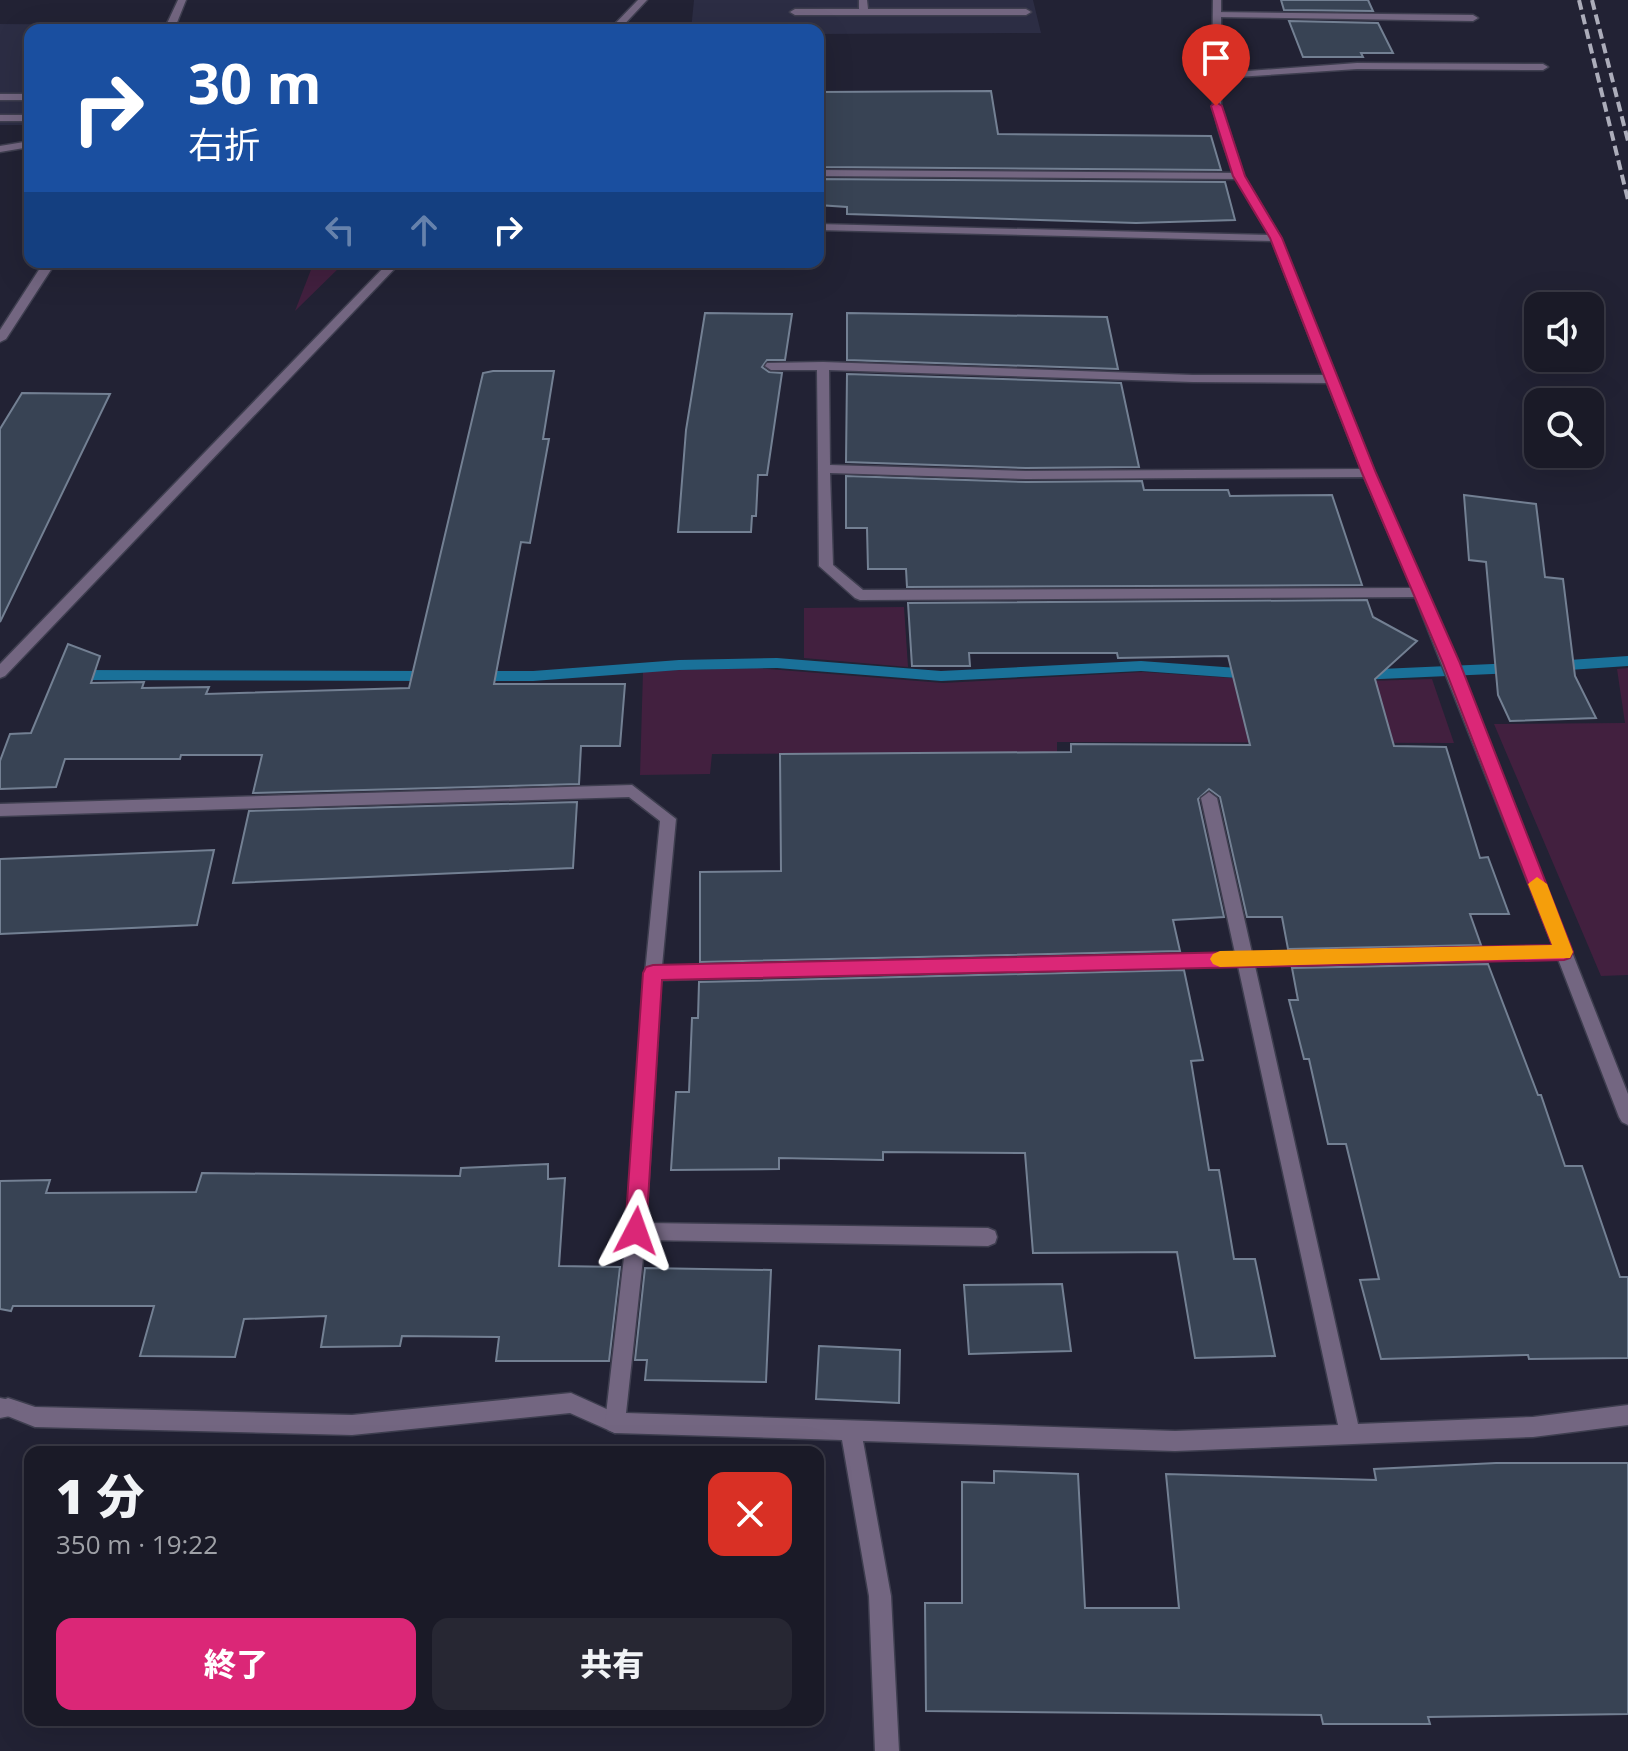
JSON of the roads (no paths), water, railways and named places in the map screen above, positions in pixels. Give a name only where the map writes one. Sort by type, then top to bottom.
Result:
[{"type":"street","points":[[172,24],[182,0]]},
{"type":"street","points":[[620,24],[643,0]]},
{"type":"street","points":[[863,0],[864,12]]},
{"type":"street","points":[[1217,0],[1216,106],[1239,176],[1276,238],[1369,473],[1458,679],[1628,1117]]},
{"type":"street","points":[[795,12],[1026,12]]},
{"type":"street","points":[[1217,14],[1473,18]]},
{"type":"street","points":[[1214,76],[1357,66],[1543,67]]},
{"type":"street","points":[[0,97],[24,97]]},
{"type":"street","points":[[0,118],[24,118]]},
{"type":"street","points":[[0,149],[24,145]]},
{"type":"street","points":[[824,173],[1239,176]]},
{"type":"street","points":[[824,227],[1276,238]]},
{"type":"street","points":[[0,339],[46,268]]},
{"type":"street","points":[[0,673],[389,268]]},
{"type":"street","points":[[0,308],[20,308]]},
{"type":"street","points":[[771,366],[1012,370],[1237,381],[1333,379]]},
{"type":"street","points":[[823,366],[826,566],[860,595],[1422,592]]},
{"type":"street","points":[[824,469],[1026,475],[1369,473]]},
{"type":"street","points":[[0,810],[632,791],[668,819],[653,973],[636,1231],[615,1423]]},
{"type":"street","points":[[1209,798],[1350,1434]]},
{"type":"street","points":[[653,973],[1564,952]]},
{"type":"street","points":[[636,1231],[988,1237]]},
{"type":"street","points":[[4,1408],[35,1417],[352,1425],[571,1403],[615,1423],[851,1433],[1175,1441],[1533,1427],[1628,1415]]},
{"type":"street","points":[[851,1433],[880,1596],[887,1751]]},
{"type":"waterway","points":[[1554,666],[1628,661]]},
{"type":"waterway","points":[[476,676],[533,676],[679,665],[777,663],[941,676],[1141,666],[1251,674]]},
{"type":"waterway","points":[[1358,675],[1515,668]]},
{"type":"waterway","points":[[72,675],[432,676]]},
{"type":"railway","points":[[1579,0],[1628,200]]},
{"type":"railway","points":[[1592,0],[1628,141]]}]
